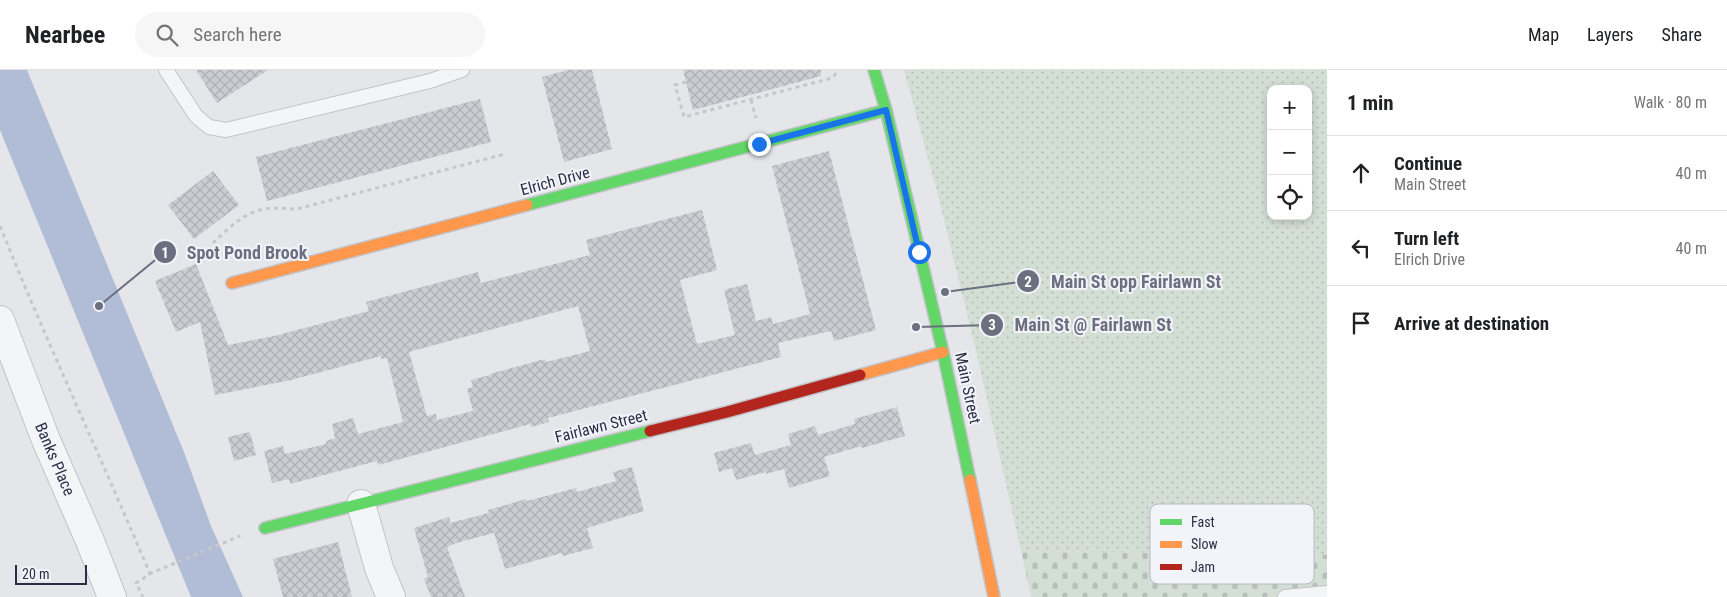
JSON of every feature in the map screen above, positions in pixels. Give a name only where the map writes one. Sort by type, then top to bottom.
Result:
[{"type":"street","name":"Main Street","points":[[874,70],[886,110],[943,352],[994,597]]},
{"type":"street","name":"Elrich Drive","points":[[232,283],[886,110]]},
{"type":"street","name":"Banks Place","points":[[2,329],[112,597]]},
{"type":"street","name":"Fairlawn Street","points":[[265,528],[727,412],[943,352]]},
{"type":"street","points":[[361,504],[379,568],[391,597]]},
{"type":"lane","points":[[166,70],[196,116],[209,127],[226,130],[430,81],[462,70]]},
{"type":"lane","points":[[1285,597],[1327,593]]},
{"type":"path","points":[[686,82],[675,85],[684,118],[832,78],[839,70]]},
{"type":"path","points":[[213,243],[241,219],[259,210],[266,208],[297,209],[505,154]]},
{"type":"path","points":[[0,226],[150,574],[136,583],[143,597]]},
{"type":"path","points":[[158,570],[235,538]]},
{"type":"green space","points":[[904,70],[1327,70],[1327,555],[1314,555],[1314,504],[1150,504],[1150,553],[1021,551],[977,355],[939,199]]},
{"type":"green space","points":[[1021,551],[1150,553],[1150,584],[1314,584],[1314,555],[1327,555],[1327,597],[1031,597]]},
{"type":"water","points":[[0,70],[27,70],[184,452],[211,526],[243,597],[191,597],[0,130]]},
{"type":"building","points":[[196,70],[268,70],[217,103]]},
{"type":"building","points":[[568,70],[592,70],[612,149],[564,162],[542,77]]},
{"type":"building","points":[[683,70],[821,70],[821,76],[693,110]]},
{"type":"building","points":[[480,99],[491,142],[267,201],[256,157]]},
{"type":"building","points":[[829,151],[876,330],[834,341],[831,331],[778,343],[781,357],[548,418],[549,422],[531,427],[530,424],[378,465],[377,461],[290,484],[289,479],[272,483],[264,451],[283,446],[285,454],[326,444],[326,441],[335,438],[332,424],[353,418],[358,434],[403,422],[387,358],[381,359],[381,356],[291,380],[215,395],[200,322],[176,332],[155,281],[196,264],[228,345],[274,336],[369,311],[366,302],[478,272],[481,283],[590,255],[586,240],[702,210],[717,270],[680,280],[697,344],[735,335],[724,290],[747,284],[756,321],[771,317],[773,324],[810,314],[772,166]],"holes":[[[578,306],[590,351],[546,362],[545,359],[471,380],[473,387],[467,389],[473,411],[437,420],[436,414],[427,416],[409,352]]]},
{"type":"building","points":[[213,171],[239,205],[194,239],[168,205]]},
{"type":"building","points":[[897,407],[905,436],[824,457],[830,476],[789,488],[784,469],[736,480],[732,468],[719,472],[714,453],[751,443],[755,455],[791,445],[788,434],[815,426],[818,435],[855,424],[854,419]]},
{"type":"building","points":[[250,432],[256,455],[234,461],[228,437]]},
{"type":"building","points":[[632,467],[644,511],[587,528],[593,548],[563,556],[562,553],[505,569],[494,533],[456,543],[447,547],[465,597],[431,597],[424,579],[428,577],[414,528],[449,517],[450,523],[489,513],[488,510],[526,499],[527,501],[576,488],[577,492],[616,481],[613,472]]},
{"type":"building","points":[[338,542],[352,597],[283,597],[273,559]]},
{"type":"traffic: fast","points":[[874,70],[886,110],[943,352],[970,480]]},
{"type":"traffic: fast","points":[[527,205],[886,110]]},
{"type":"traffic: fast","points":[[265,528],[650,431]]},
{"type":"traffic: slow","points":[[232,283],[527,205]]},
{"type":"traffic: slow","points":[[860,375],[943,352]]},
{"type":"traffic: slow","points":[[970,480],[994,597]]},
{"type":"traffic: jam","points":[[650,431],[860,375]]},
{"type":"place","name":"Main St opp Fairlawn St","points":[[945,292]]},
{"type":"place","name":"Spot Pond Brook","points":[[99,306]]},
{"type":"place","name":"Main St @ Fairlawn St","points":[[916,327]]},
{"type":"route","points":[[759,144],[886,110],[919,252]]}]
